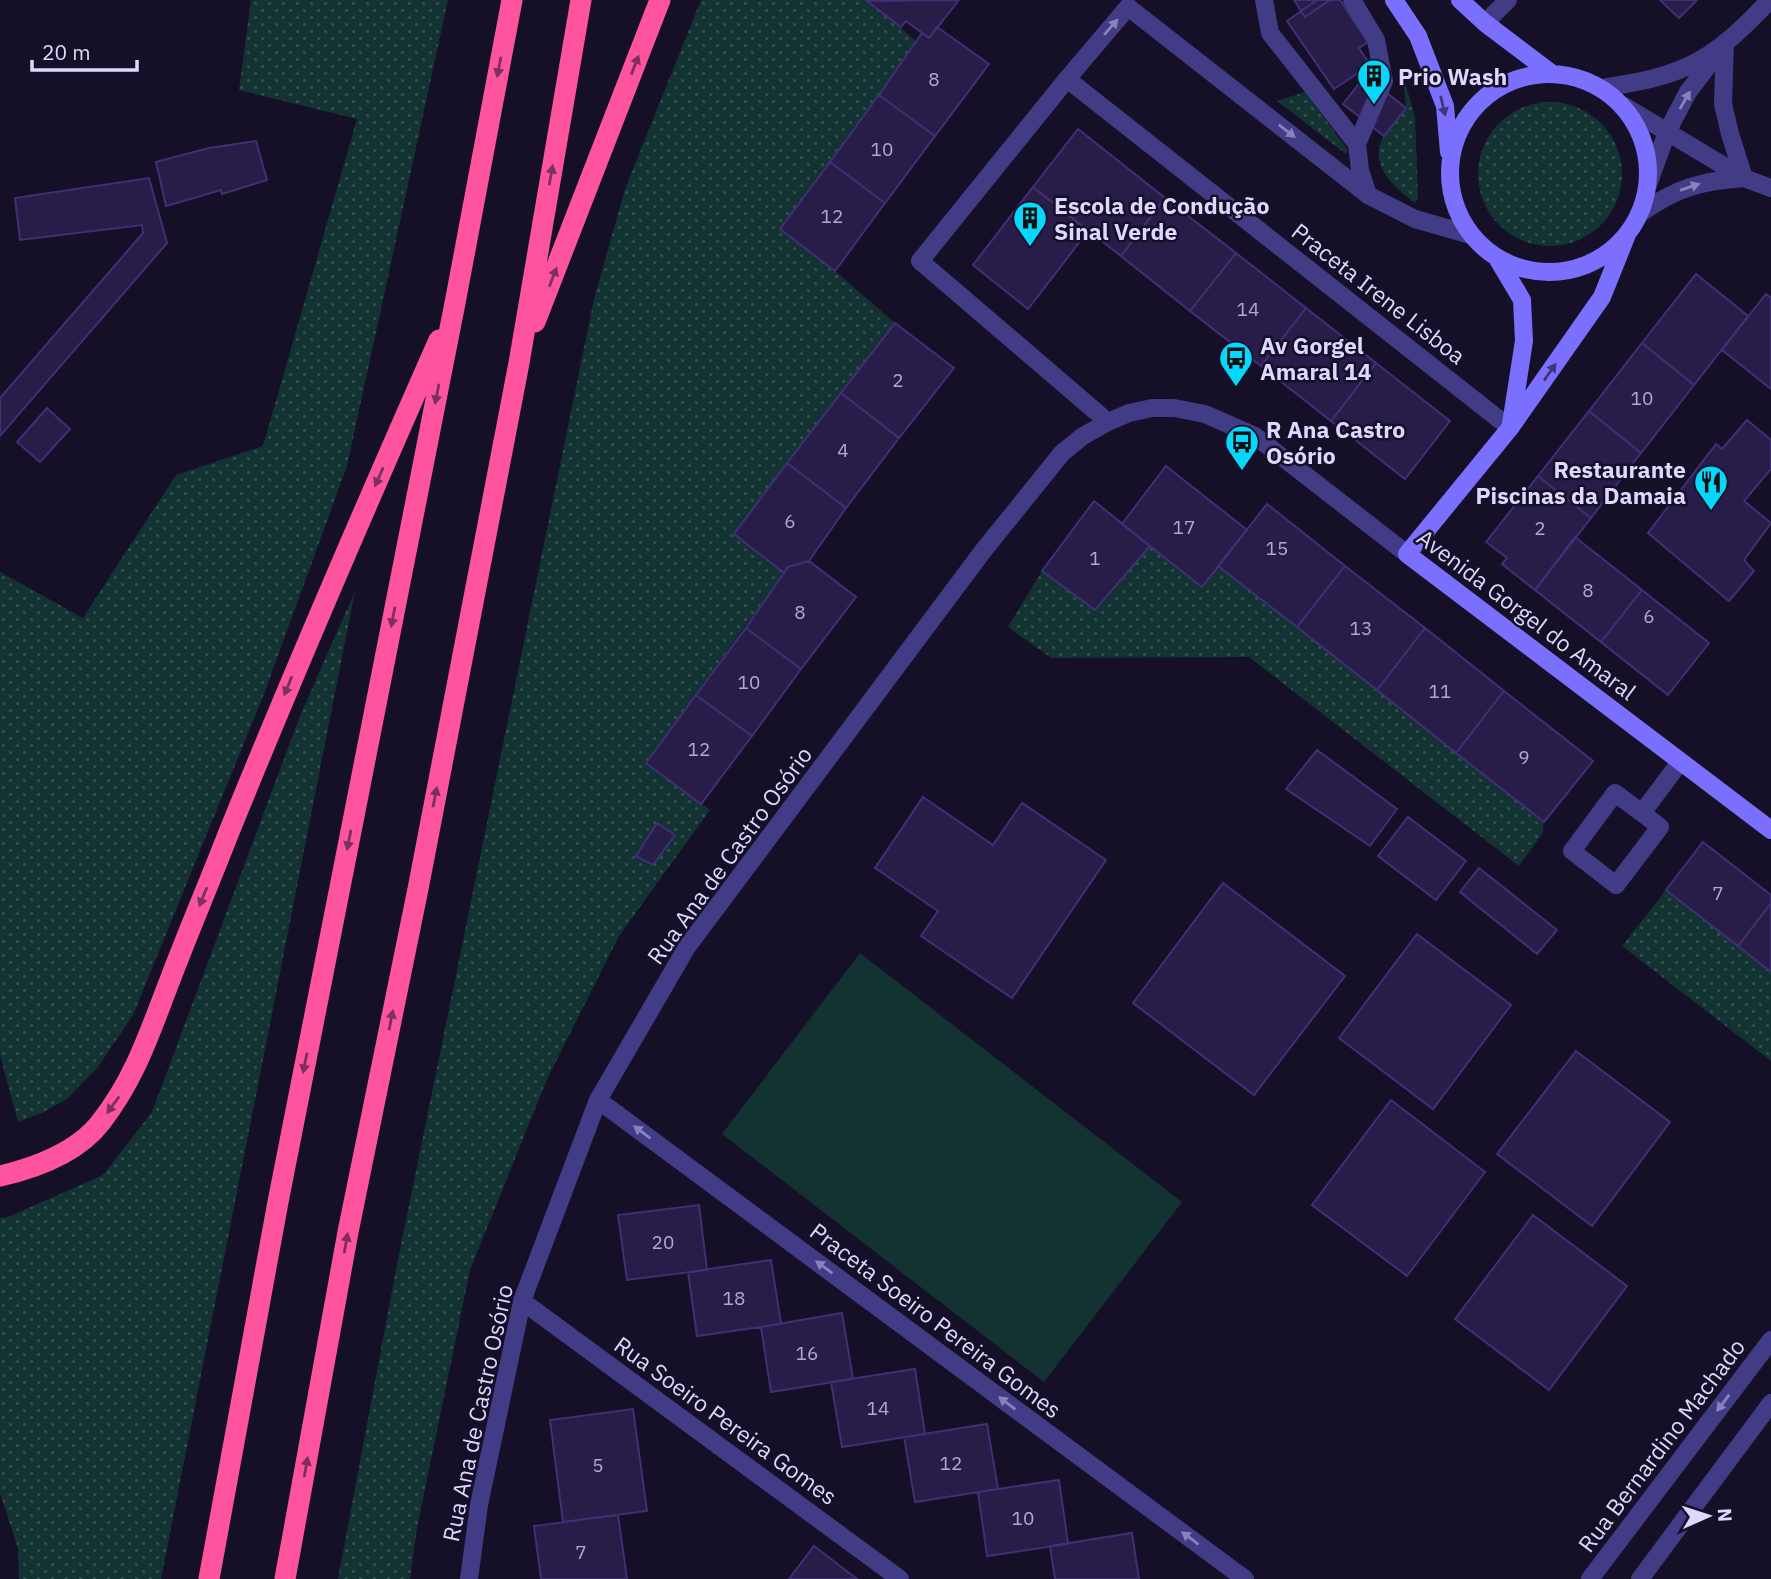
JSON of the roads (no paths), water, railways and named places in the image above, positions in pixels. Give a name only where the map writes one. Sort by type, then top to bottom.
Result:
[{"type":"highway","points":[[209,1579],[280,1189],[512,0]]},
{"type":"highway","points":[[285,1579],[348,1233],[418,889],[519,363],[581,0]]},
{"type":"highway","points":[[519,363],[660,0]]},
{"type":"highway","points":[[0,1176],[27,1170],[73,1147],[99,1125],[126,1087],[144,1050],[295,669],[455,303]]},
{"type":"street","points":[[1264,0],[1269,33],[1357,144]]},
{"type":"street","points":[[1352,0],[1376,40],[1384,81],[1357,144],[1360,170],[1368,195]]},
{"type":"street","points":[[1394,0],[1418,36],[1444,106],[1451,188],[1458,213],[1471,235],[1497,258],[1523,270],[1551,273],[1579,269],[1605,256],[1626,237]]},
{"type":"street","points":[[1460,0],[1485,23],[1551,73]]},
{"type":"street","points":[[1485,23],[1508,0]]},
{"type":"street","points":[[1408,554],[1510,428],[1602,297],[1626,237],[1641,213],[1667,132],[1688,93],[1725,43],[1770,0]]},
{"type":"street","points":[[1108,422],[920,261],[1128,7],[1368,195],[1415,219],[1471,235]]},
{"type":"street","points":[[1603,88],[1677,71],[1725,43]]},
{"type":"street","points":[[1725,43],[1723,104],[1744,178]]},
{"type":"street","points":[[1450,162],[1458,134],[1473,109],[1495,89],[1522,77],[1551,73],[1578,77],[1603,88],[1624,106],[1744,178],[1771,188]]},
{"type":"street","name":"Praceta Irene Lisboa","points":[[1067,79],[1510,428]]},
{"type":"street","points":[[1624,106],[1639,129],[1647,156],[1648,185]]},
{"type":"street","points":[[1641,213],[1664,197],[1710,180],[1744,178]]},
{"type":"street","points":[[1497,258],[1522,300],[1524,341],[1510,428]]},
{"type":"street","name":"Rua Ana de Castro Osório","points":[[469,1579],[479,1505],[522,1301],[598,1100],[688,947],[984,551],[1062,453],[1083,436],[1108,422],[1129,413],[1152,408],[1174,408],[1205,414],[1255,436]]},
{"type":"street","name":"Avenida Gorgel do Amaral","points":[[1255,436],[1771,830]]},
{"type":"street","points":[[1642,813],[1680,762]]},
{"type":"street","points":[[1615,793],[1642,813],[1661,827],[1616,885],[1572,851],[1615,793]]},
{"type":"street","name":"Praceta Soeiro Pereira Gomes","points":[[598,1100],[1245,1579]]},
{"type":"street","name":"Rua Soeiro Pereira Gomes","points":[[522,1301],[900,1579]]},
{"type":"street","name":"Rua Bernardino Machado","points":[[1590,1579],[1769,1347]]},
{"type":"street","points":[[1640,1579],[1771,1403]]},
{"type":"place","name":"Prio Wash","points":[[1374,106]]},
{"type":"place","name":"Escola de Condução Sinal Verde","points":[[1030,248]]},
{"type":"place","name":"Av Gorgel Amaral 14","points":[[1236,388]]},
{"type":"place","name":"R Ana Castro Osório","points":[[1242,472]]},
{"type":"place","name":"Restaurante Piscinas da Damaia","points":[[1711,512]]}]
